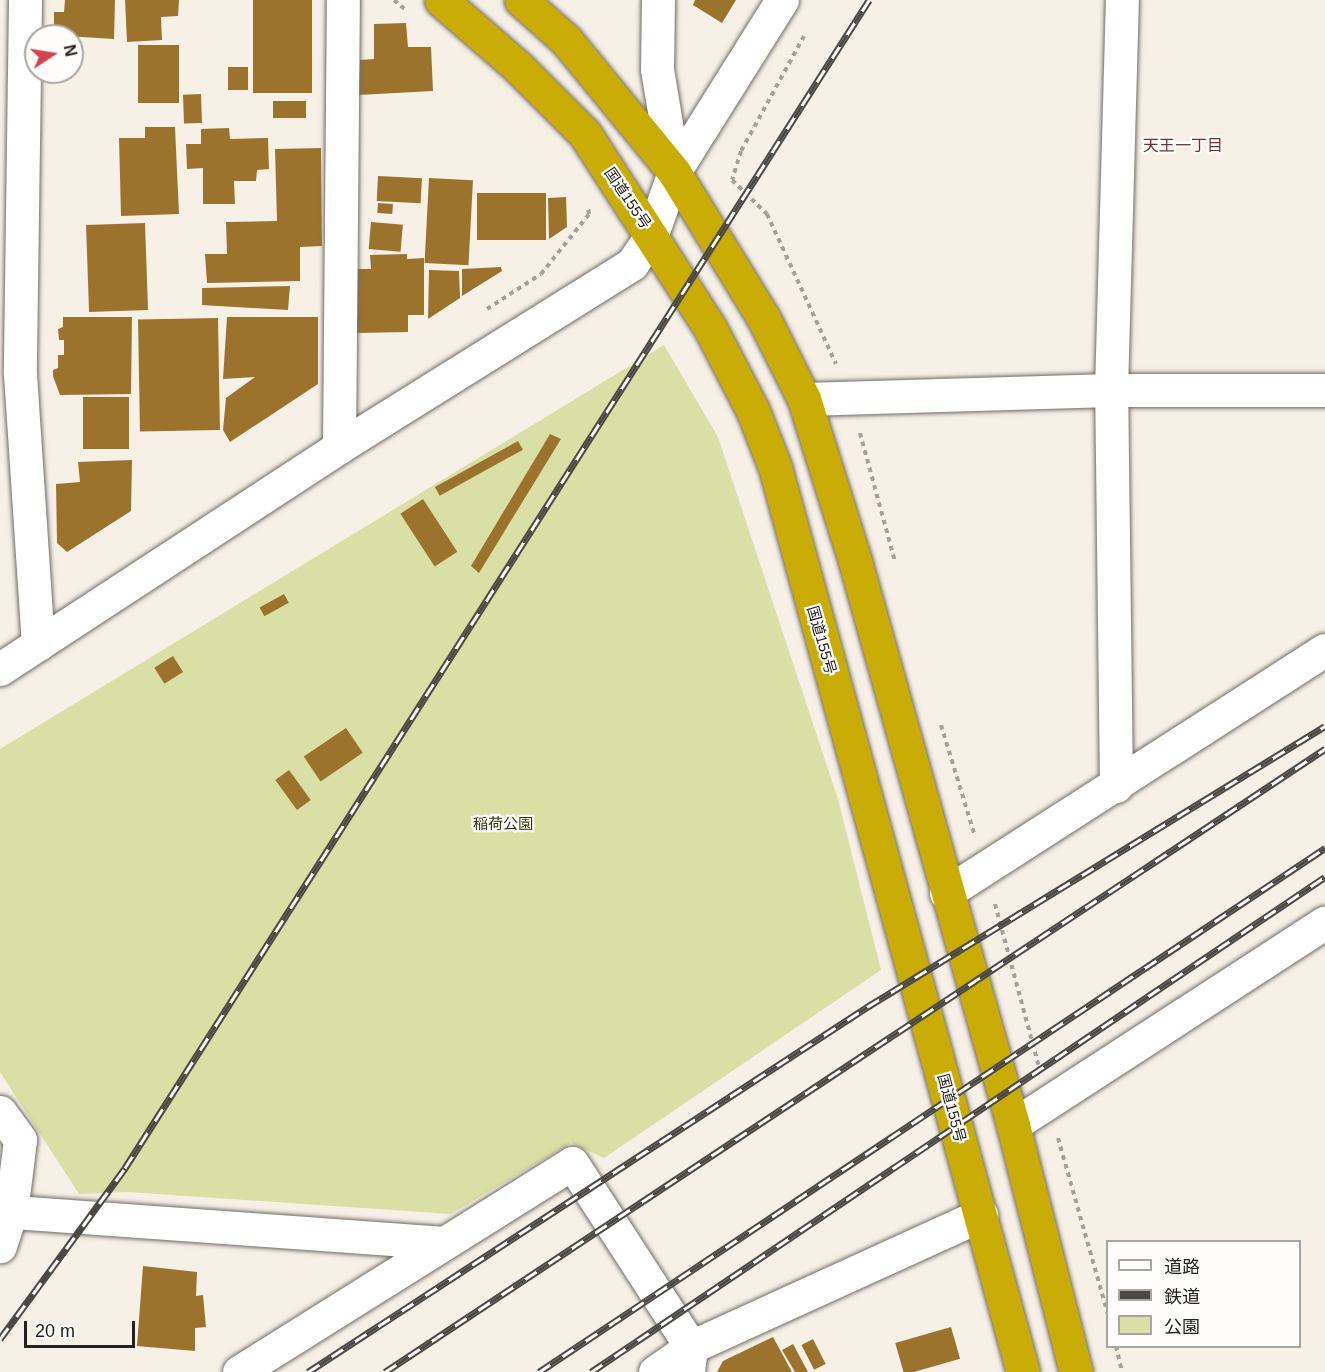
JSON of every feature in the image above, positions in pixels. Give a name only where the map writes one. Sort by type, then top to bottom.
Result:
[{"type":"highway","name":"国道155号","points":[[441,0],[518,67],[585,134],[652,234],[710,328],[753,411],[775,467],[1023,1372]]},
{"type":"highway","points":[[521,0],[566,40],[674,172],[763,317],[804,399],[855,561],[946,893],[1013,1125],[1076,1372]]},
{"type":"street","points":[[25,0],[12,72],[10,374],[38,644]]},
{"type":"street","points":[[339,447],[343,0]]},
{"type":"street","points":[[658,0],[657,69],[674,172]]},
{"type":"street","points":[[0,669],[339,447],[632,264],[652,234],[674,172],[782,0]]},
{"type":"street","points":[[1116,786],[1111,390],[1122,0]]},
{"type":"street","points":[[804,399],[1111,390],[1325,390]]},
{"type":"street","points":[[946,893],[1325,650]]},
{"type":"street","points":[[1013,1125],[1325,922]]},
{"type":"street","points":[[0,1112],[20,1140],[0,1246]]},
{"type":"street","points":[[239,1372],[572,1163],[689,1359]]},
{"type":"street","points":[[5,1212],[442,1243]]},
{"type":"street","points":[[655,1372],[689,1359],[981,1215]]},
{"type":"path","points":[[394,0],[410,14]]},
{"type":"path","points":[[541,274],[589,214],[587,202]]},
{"type":"path","points":[[1116,1348],[1122,1372]]},
{"type":"green space","name":"稲荷公園","points":[[664,345],[718,437],[838,799],[881,970],[604,1158],[571,1143],[451,1214],[128,1192],[79,1194],[0,1072],[0,749]]},
{"type":"building","points":[[65,0],[115,0],[114,39],[84,37],[84,24],[54,24],[54,12],[64,12]]},
{"type":"building","points":[[125,0],[179,0],[178,16],[161,17],[162,40],[127,42]]},
{"type":"building","points":[[253,0],[312,0],[312,93],[253,93]]},
{"type":"building","points":[[695,0],[736,0],[722,23],[693,5]]},
{"type":"building","points":[[406,23],[408,47],[431,47],[433,91],[358,95],[360,60],[374,59],[374,24]]},
{"type":"building","points":[[138,45],[179,45],[179,103],[138,103]]},
{"type":"building","points":[[228,67],[248,67],[248,90],[228,90]]},
{"type":"building","points":[[201,94],[202,123],[184,124],[183,95]]},
{"type":"building","points":[[273,101],[306,101],[306,118],[273,118]]},
{"type":"building","points":[[145,127],[175,127],[179,214],[121,216],[119,138],[145,138]]},
{"type":"building","points":[[229,128],[230,139],[268,138],[269,169],[257,170],[256,181],[234,181],[235,204],[203,204],[203,168],[187,169],[186,144],[201,144],[201,129]]},
{"type":"building","points":[[321,148],[322,246],[300,247],[300,281],[207,283],[205,254],[227,254],[226,222],[277,221],[275,149]]},
{"type":"building","points":[[378,176],[422,178],[421,203],[377,201]]},
{"type":"building","points":[[429,178],[473,180],[468,265],[425,263]]},
{"type":"building","points":[[477,193],[546,193],[546,240],[477,240]]},
{"type":"building","points":[[566,197],[567,227],[549,239],[548,198]]},
{"type":"building","points":[[378,203],[393,204],[392,214],[377,213]]},
{"type":"building","points":[[371,222],[403,225],[401,252],[369,249]]},
{"type":"building","points":[[145,223],[148,310],[89,312],[86,225]]},
{"type":"building","points":[[407,254],[407,259],[424,258],[424,315],[408,315],[408,332],[357,333],[357,269],[371,269],[370,255]]},
{"type":"building","points":[[501,267],[502,271],[462,296],[462,269]]},
{"type":"building","points":[[429,270],[459,271],[460,298],[428,319]]},
{"type":"building","points":[[290,286],[288,310],[202,305],[202,288]]},
{"type":"building","points":[[63,317],[132,317],[131,394],[60,395],[53,370],[58,368],[58,355],[64,355],[64,340],[59,340],[58,329],[63,327]]},
{"type":"building","points":[[227,317],[318,317],[318,384],[230,442],[223,430],[226,398],[255,377],[223,379]]},
{"type":"building","points":[[218,318],[220,430],[140,431],[138,319]]},
{"type":"building","points":[[83,397],[129,397],[129,449],[83,449]]},
{"type":"building","points":[[550,434],[561,439],[479,573],[471,566]]},
{"type":"building","points":[[518,441],[523,450],[440,496],[435,487]]},
{"type":"building","points":[[132,460],[131,511],[67,552],[57,543],[56,484],[80,482],[78,462]]},
{"type":"building","points":[[423,499],[457,552],[435,567],[400,514]]},
{"type":"building","points":[[284,594],[289,603],[264,616],[260,608]]},
{"type":"building","points":[[173,656],[183,672],[164,684],[154,668]]},
{"type":"building","points":[[346,728],[363,753],[320,781],[304,757]]},
{"type":"building","points":[[289,770],[311,800],[297,810],[275,780]]},
{"type":"building","points":[[143,1266],[197,1272],[196,1296],[203,1295],[206,1327],[195,1328],[195,1351],[137,1346]]},
{"type":"building","points":[[951,1327],[960,1359],[914,1372],[904,1372],[895,1343]]},
{"type":"building","points":[[773,1337],[792,1372],[717,1372],[723,1361]]},
{"type":"building","points":[[813,1339],[826,1364],[814,1370],[801,1345]]},
{"type":"building","points":[[793,1344],[808,1372],[795,1372],[782,1350]]},
{"type":"railway","points":[[0,1339],[125,1168],[869,0]]},
{"type":"railway","points":[[308,1372],[867,1007],[1325,726]]},
{"type":"railway","points":[[385,1372],[1325,749]]},
{"type":"railway","points":[[539,1372],[1325,848]]},
{"type":"railway","points":[[591,1372],[1325,877]]},
{"type":"district","name":"天王一丁目","points":[[1183,146]]}]
